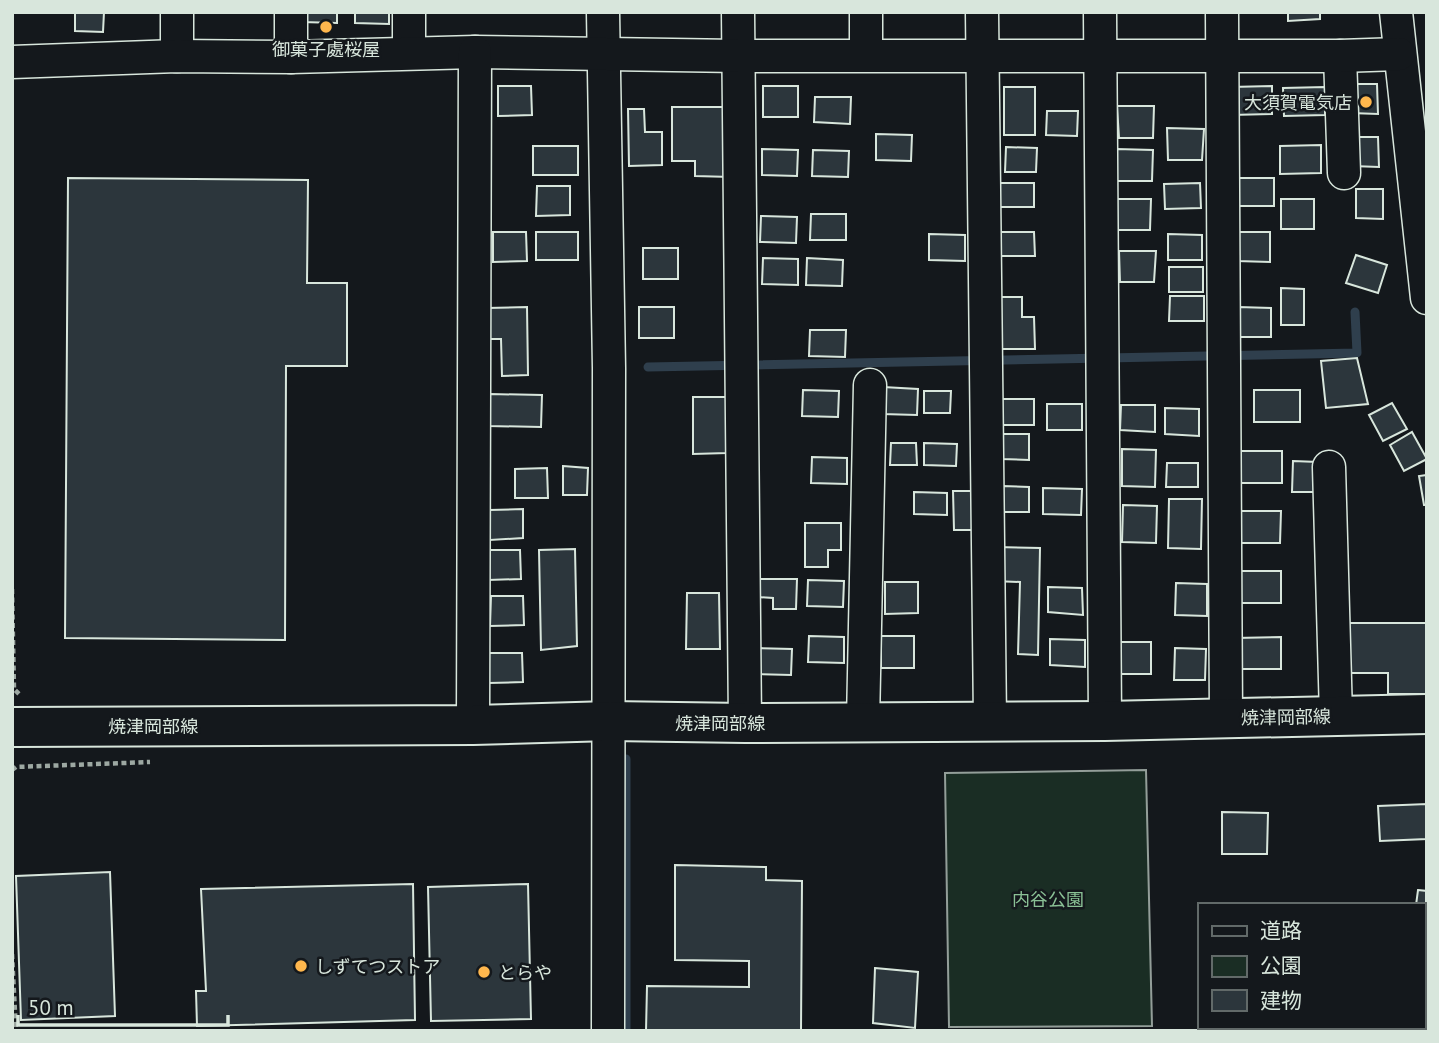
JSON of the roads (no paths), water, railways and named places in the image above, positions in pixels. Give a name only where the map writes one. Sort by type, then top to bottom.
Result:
[{"type":"main road","name":"焼津岡部線","points":[[18,713],[473,725],[610,721],[1105,721],[1427,714]]},
{"type":"street","points":[[177,12],[177,56]]},
{"type":"street","points":[[291,12],[291,57]]},
{"type":"street","points":[[409,12],[409,53]]},
{"type":"street","points":[[603,12],[609,382],[608,1031]]},
{"type":"street","points":[[738,12],[741,89],[745,723]]},
{"type":"street","points":[[866,12],[866,55]]},
{"type":"street","points":[[982,12],[990,721]]},
{"type":"street","points":[[1100,12],[1105,721]]},
{"type":"street","points":[[1222,12],[1226,718]]},
{"type":"street","points":[[1396,12],[1399,54],[1418,145],[1427,298]]},
{"type":"street","points":[[12,62],[177,56],[291,57],[475,52],[738,56],[1340,57],[1399,54]]},
{"type":"street","points":[[473,725],[475,52]]},
{"type":"street","points":[[1340,57],[1344,173]]},
{"type":"street","points":[[863,722],[870,385]]},
{"type":"street","points":[[1329,467],[1336,716]]},
{"type":"waterway","points":[[648,367],[1357,353],[1355,312]]},
{"type":"waterway","points":[[626,759],[626,1031]]},
{"type":"place","name":"御菓子處桜屋","points":[[326,27]]},
{"type":"place","name":"大須賀電気店","points":[[1366,102]]},
{"type":"place","name":"しずてつストア","points":[[301,966]]},
{"type":"place","name":"とらや","points":[[484,972]]},
{"type":"park label","name":"内谷公園","points":[[1048,899]]}]
